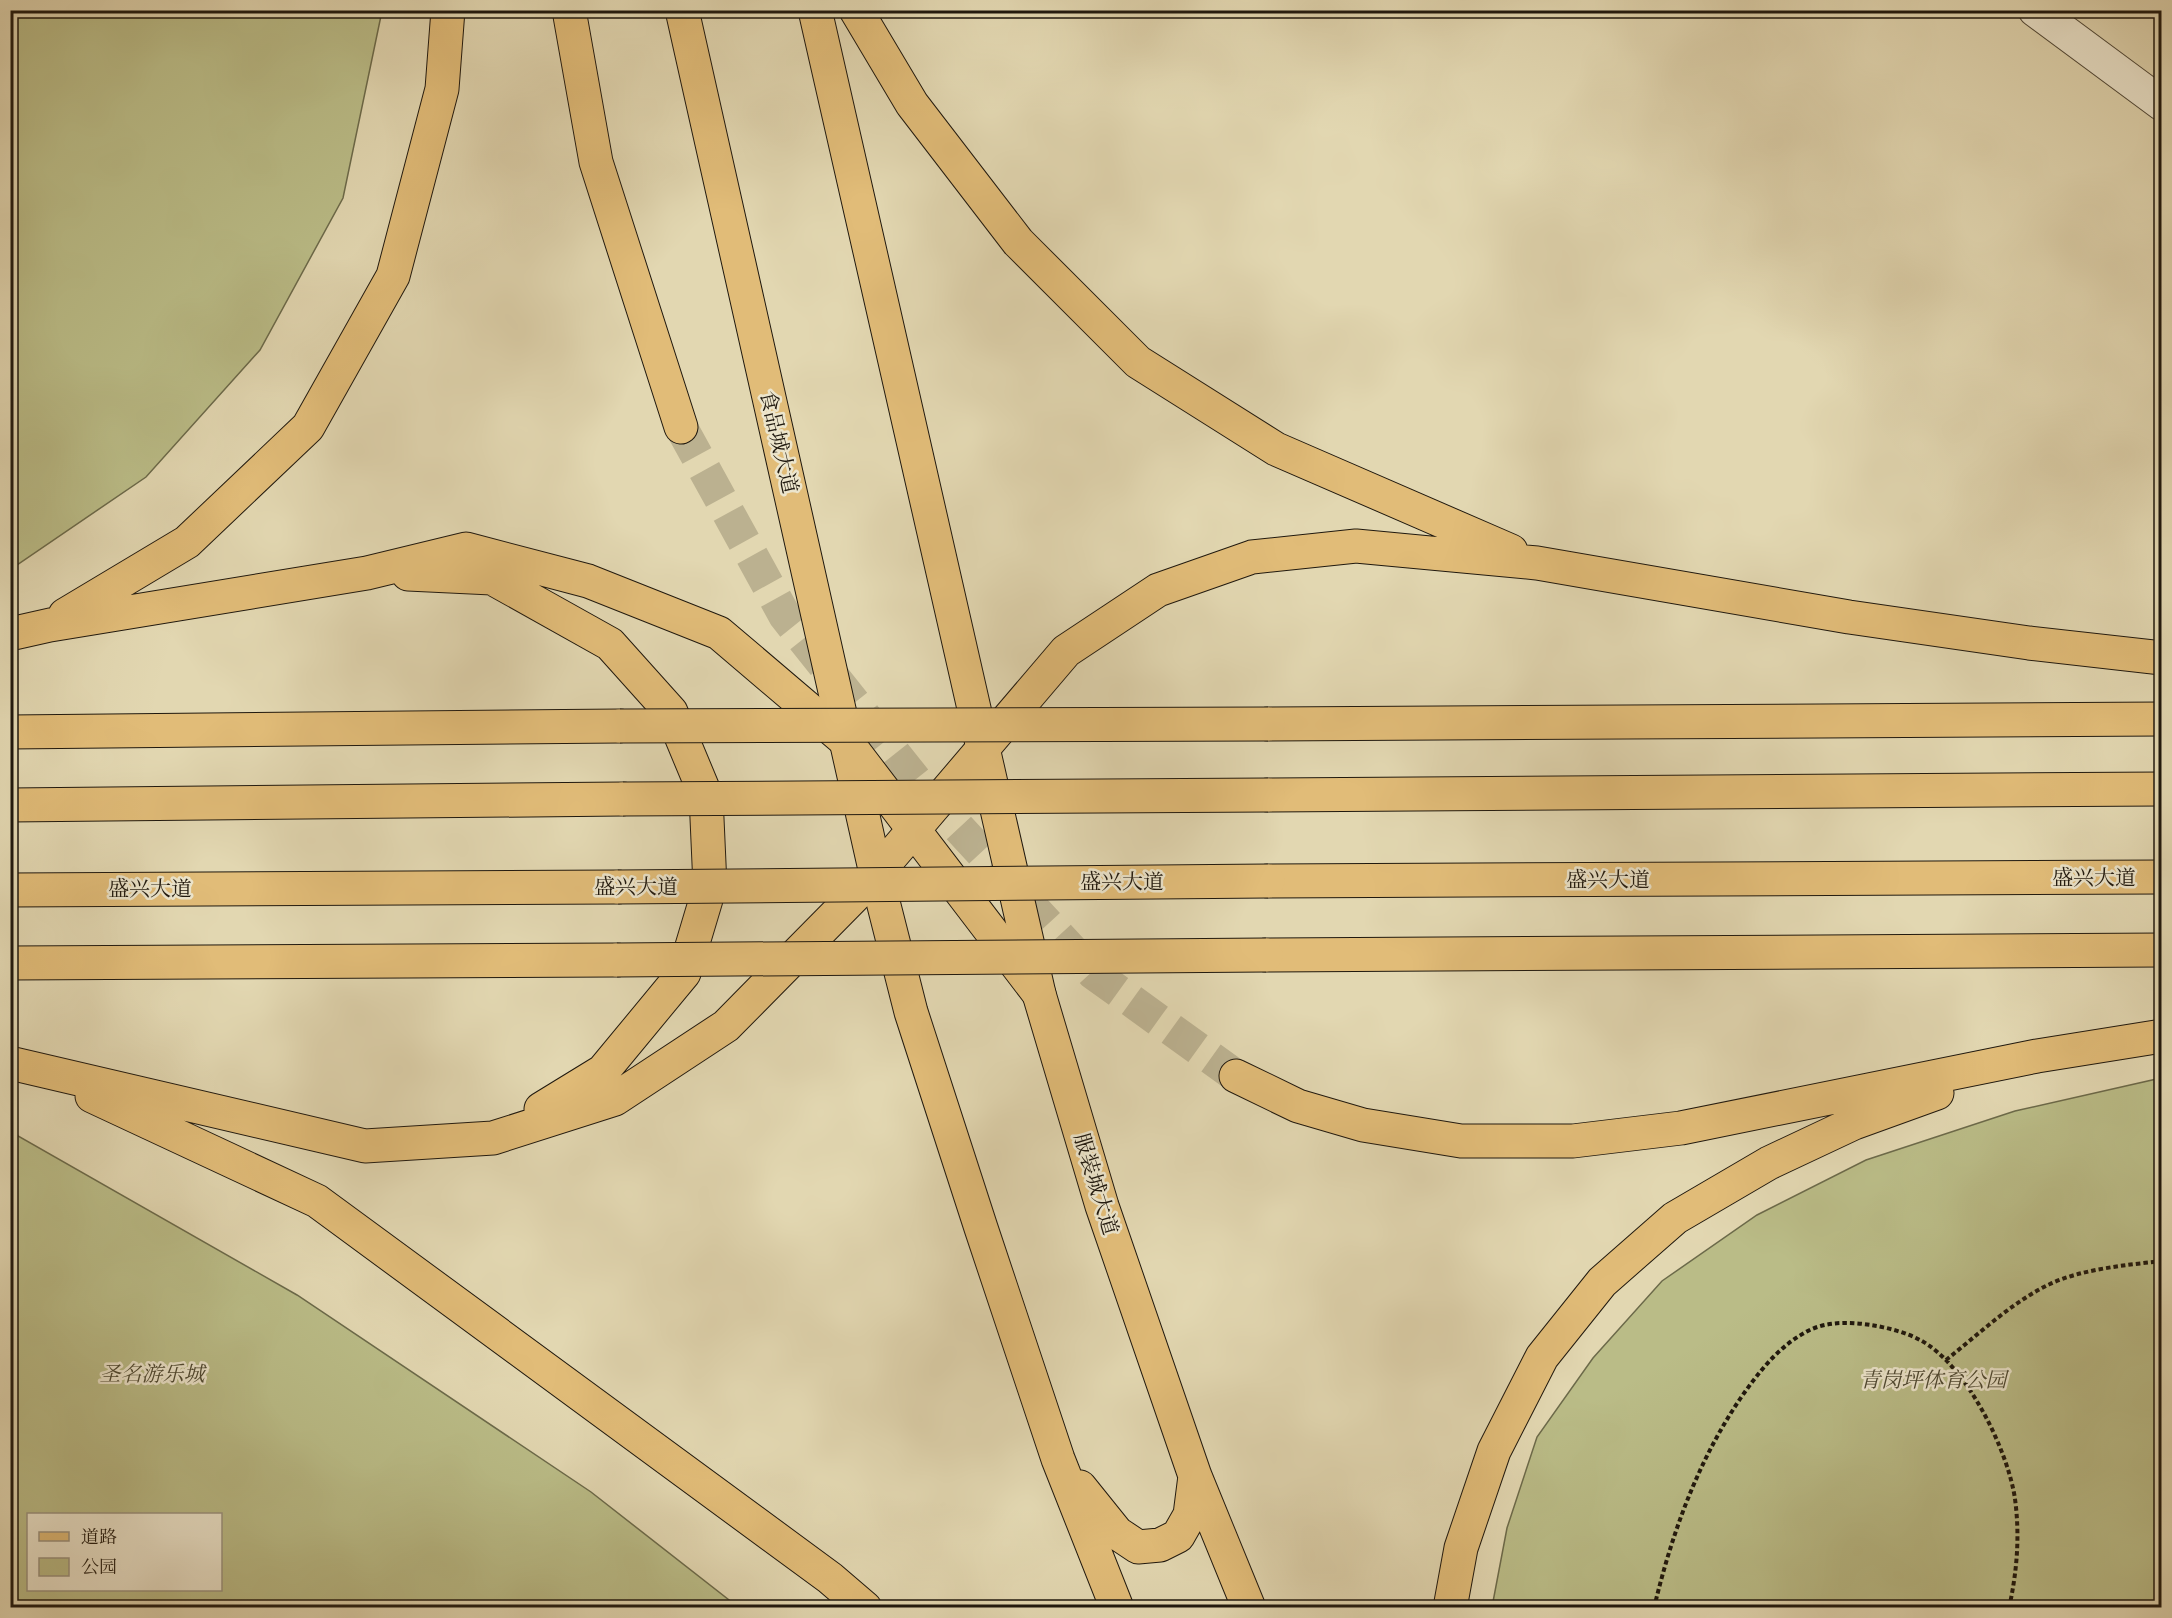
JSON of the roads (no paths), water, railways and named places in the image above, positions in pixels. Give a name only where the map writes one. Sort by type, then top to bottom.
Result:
[{"type":"main road","points":[[50,625],[187,542],[308,427],[393,276],[442,88],[448,10]]},
{"type":"main road","points":[[569,10],[596,162],[681,427]]},
{"type":"main road","name":"食品城大道","points":[[682,10],[876,874]]},
{"type":"main road","points":[[815,10],[983,748]]},
{"type":"main road","points":[[856,10],[912,104],[1018,242],[1138,362],[1276,449],[1537,563]]},
{"type":"main road","points":[[21,1065],[365,1146],[494,1138],[615,1099],[726,1026],[876,874],[1066,651],[1158,590],[1252,557],[1356,546],[1537,563],[1849,617],[2029,643],[2162,658]]},
{"type":"main road","points":[[10,634],[50,625],[367,573],[466,549],[588,581],[719,633],[846,741],[1039,994]]},
{"type":"main road","points":[[367,573],[492,578],[610,644],[671,712],[706,796],[710,886],[684,974],[603,1071],[494,1138]]},
{"type":"main road","points":[[10,732],[620,726],[2162,719]]},
{"type":"main road","name":"服装城大道","points":[[983,748],[1039,994],[1102,1206],[1195,1476],[1249,1608]]},
{"type":"main road","points":[[10,805],[2162,789]]},
{"type":"main road","points":[[876,874],[911,1012],[1058,1459],[1117,1608]]},
{"type":"main road","name":"盛兴大道","points":[[10,890],[2162,877]]},
{"type":"main road","points":[[10,963],[2162,950]]},
{"type":"main road","points":[[1236,1076],[1298,1106],[1363,1125],[1461,1141],[1573,1141],[1681,1128],[2037,1056],[2162,1036]]},
{"type":"main road","points":[[1450,1608],[1461,1548],[1494,1451],[1542,1357],[1602,1282],[1675,1218],[1769,1163],[1854,1123],[2037,1056]]},
{"type":"main road","points":[[21,1065],[317,1201],[820,1571],[865,1608]]},
{"type":"main road","points":[[1058,1459],[1117,1533],[1138,1547],[1160,1545],[1178,1536],[1190,1515],[1195,1476]]},
{"type":"street","points":[[2035,10],[2162,104]]},
{"type":"tunnel","points":[[681,427],[785,616],[921,787],[1093,973],[1236,1076]]},
{"type":"park label","name":"圣名游乐城","points":[[152,1374]]},
{"type":"park label","name":"青岗坪体育公园","points":[[1933,1380]]}]
